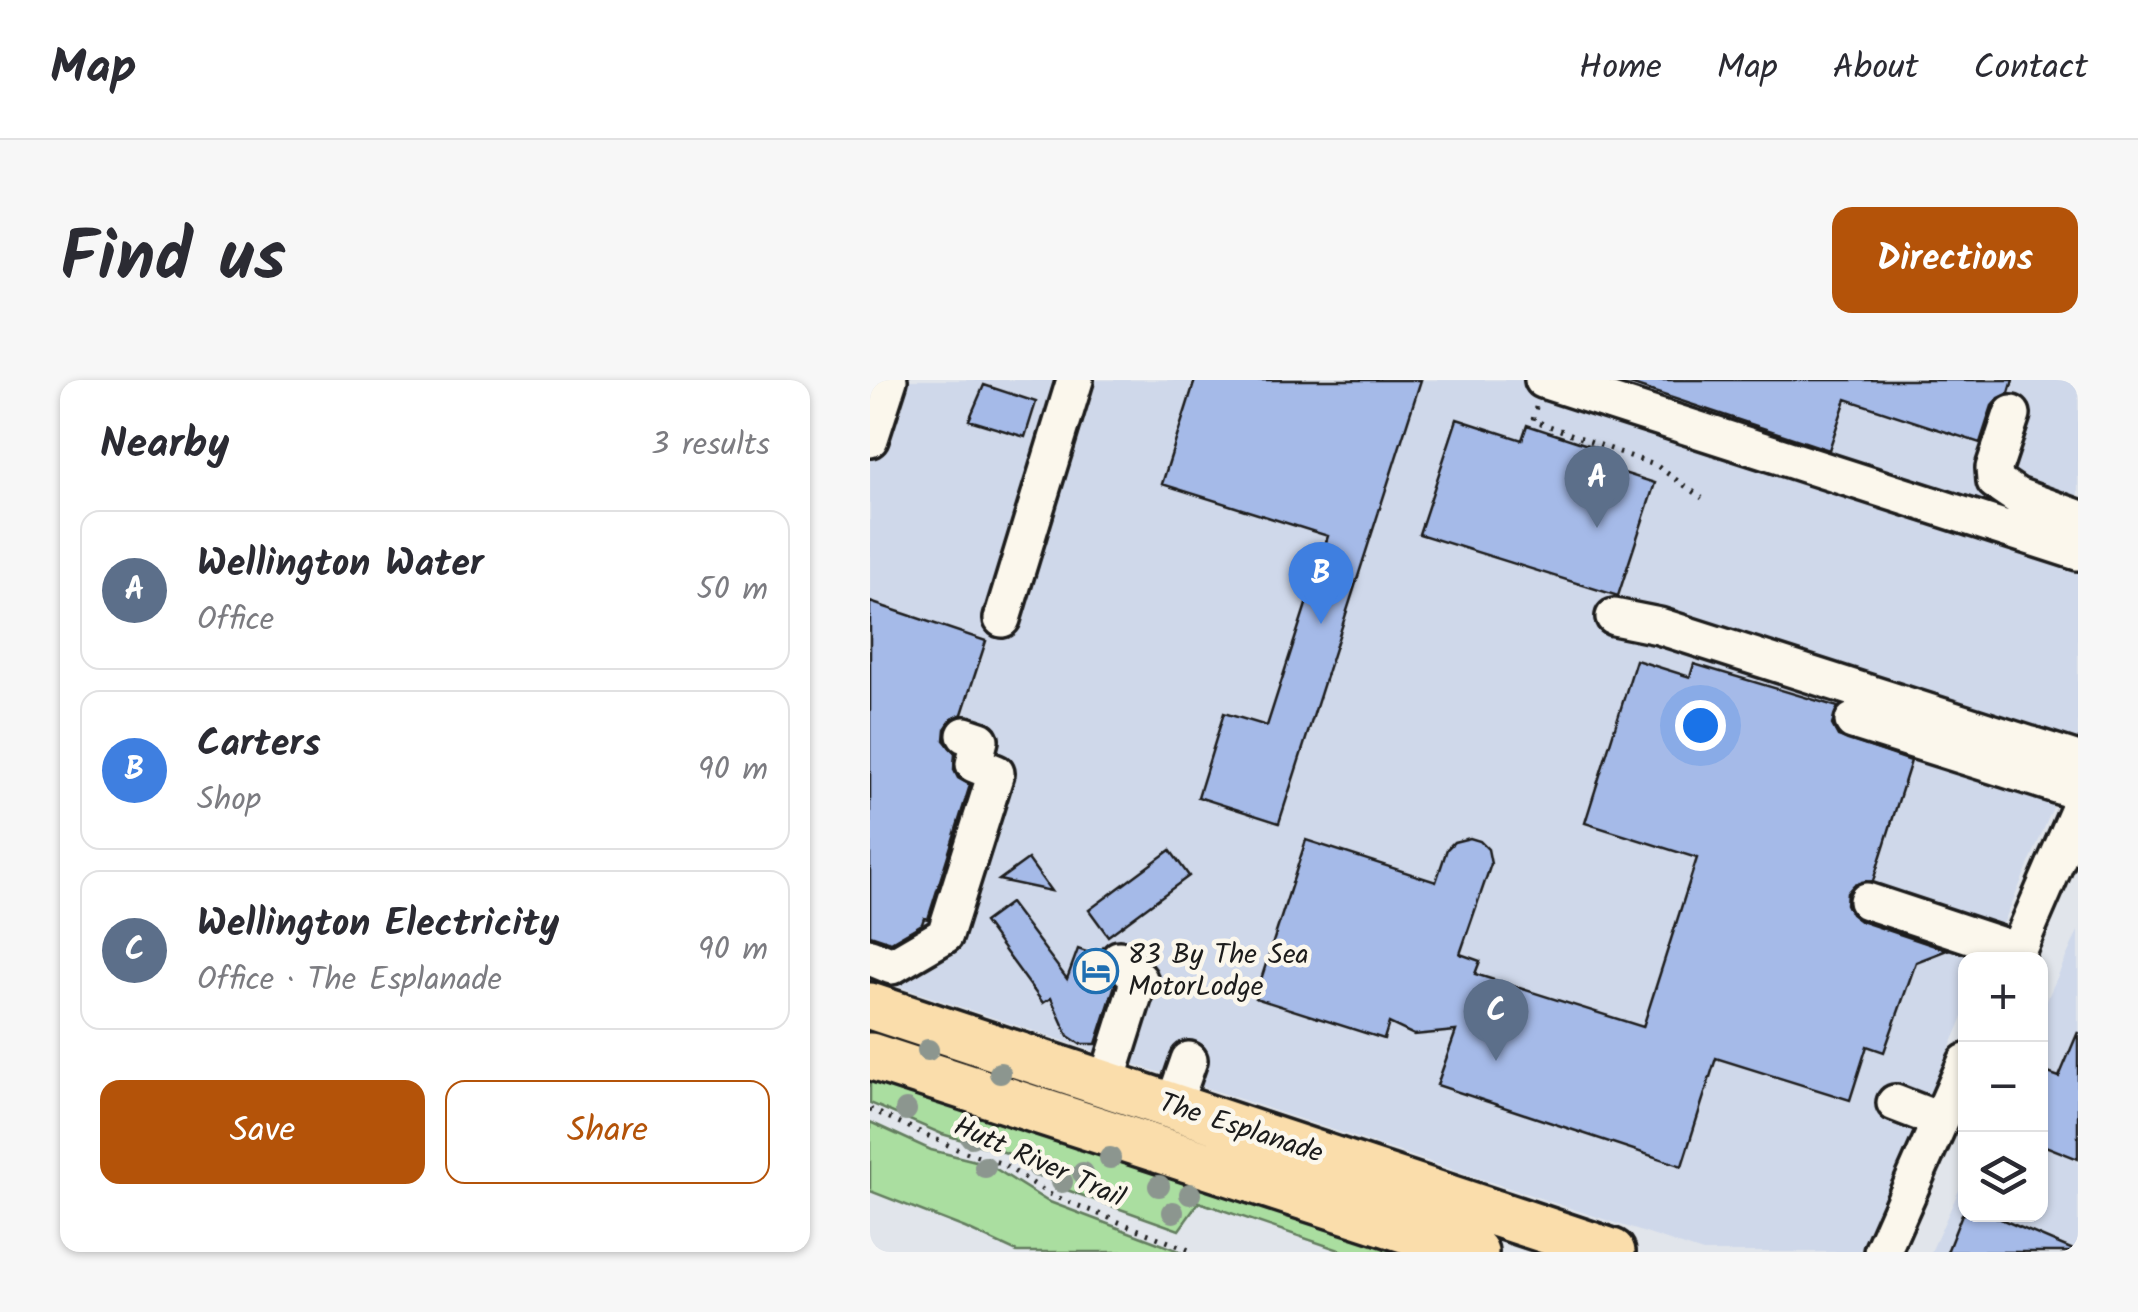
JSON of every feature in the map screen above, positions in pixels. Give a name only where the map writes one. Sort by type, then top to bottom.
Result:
[{"type":"main road","name":"The Esplanade","points":[[873,1007],[997,1034],[1106,1084],[1612,1252]]},
{"type":"main road","name":"The Esplanade","points":[[870,1056],[1476,1252]]},
{"type":"street","points":[[870,440],[889,380]]},
{"type":"street","points":[[1002,618],[1075,380]]},
{"type":"street","points":[[1544,380],[2078,552]]},
{"type":"street","points":[[2012,414],[1994,468],[1996,481],[2004,489],[2078,518]]},
{"type":"street","points":[[1998,455],[2016,475],[2047,485],[2078,509]]},
{"type":"street","points":[[1614,617],[1658,626],[2078,760]]},
{"type":"street","points":[[1853,721],[2078,792]]},
{"type":"street","points":[[873,1007],[881,962],[945,935],[996,773],[974,764],[980,740],[966,735]]},
{"type":"street","points":[[2017,952],[2078,812]]},
{"type":"street","points":[[1867,900],[2008,952]]},
{"type":"street","points":[[1106,1084],[1139,979],[1119,959]]},
{"type":"street","points":[[1173,1106],[1190,1060]]},
{"type":"street","points":[[1882,1252],[1958,1079]]},
{"type":"street","points":[[1896,1103],[1939,1120]]},
{"type":"path","points":[[1544,380],[1533,420],[1657,466],[1702,498]]},
{"type":"path","name":"Hutt River Trail","points":[[870,1108],[958,1150],[1003,1164],[1049,1194],[1194,1252]]},
{"type":"shaded area","points":[[870,380],[2078,380],[2078,749],[1991,952],[1958,952],[1958,1028],[1863,1252],[1703,1252],[870,977]]},
{"type":"shaded area","points":[[2078,931],[2078,1252],[1931,1252],[1958,1192],[1958,1222],[2048,1222],[2048,997]]},
{"type":"green space","points":[[870,1071],[1428,1252],[1345,1252],[1199,1202],[1179,1230],[1067,1190],[1007,1153],[942,1134],[870,1103]]},
{"type":"green space","points":[[870,1122],[931,1150],[988,1164],[1047,1201],[1182,1252],[1017,1252],[870,1191]]},
{"type":"building","points":[[1195,380],[1421,380],[1279,823],[1198,797],[1224,713],[1267,726],[1328,536],[1162,484]]},
{"type":"building","points":[[1631,380],[2013,380],[2009,393],[1992,406],[1980,443],[1846,399],[1829,450],[1630,384]]},
{"type":"building","points":[[984,385],[1036,402],[1025,437],[969,420]]},
{"type":"building","points":[[1457,419],[1522,440],[1527,425],[1594,447],[1589,462],[1655,483],[1618,596],[1419,534]]},
{"type":"building","points":[[870,602],[986,641],[962,714],[945,729],[944,740],[955,753],[954,770],[958,778],[970,785],[928,919],[891,942],[870,935]]},
{"type":"building","points":[[1636,660],[1690,677],[1694,664],[1838,707],[1832,725],[1838,736],[1911,761],[1873,881],[1854,885],[1847,893],[1846,904],[1860,921],[1947,950],[1916,962],[1884,1052],[1867,1046],[1850,1100],[1716,1058],[1682,1166],[1437,1085],[1456,1031],[1414,1035],[1389,1023],[1384,1039],[1255,998],[1306,840],[1436,882],[1447,849],[1454,842],[1470,838],[1488,849],[1491,864],[1460,954],[1480,961],[1475,974],[1643,1027],[1697,858],[1585,823]]},
{"type":"building","points":[[1170,850],[1189,876],[1108,936],[1089,910]]},
{"type":"building","points":[[1028,859],[1051,891],[999,880]]},
{"type":"building","name":"83 By The Sea MotorLodge","points":[[1010,903],[1067,979],[1078,949],[1098,956],[1099,965],[1115,985],[1096,1044],[1080,1044],[1068,1036],[1051,998],[1043,1003],[984,922]]},
{"type":"building","points":[[2078,1032],[2078,1159],[2048,1147],[2048,1073],[2059,1077]]},
{"type":"building","points":[[1959,1222],[2008,1222],[2078,1252],[1947,1252]]},
{"type":"place","name":"Wellington Water","points":[[1597,528]]},
{"type":"place","name":"Carters","points":[[1321,624]]},
{"type":"place","name":"83 By The Sea MotorLodge","points":[[1096,971]]},
{"type":"place","name":"Wellington Electricity","points":[[1496,1061]]}]
